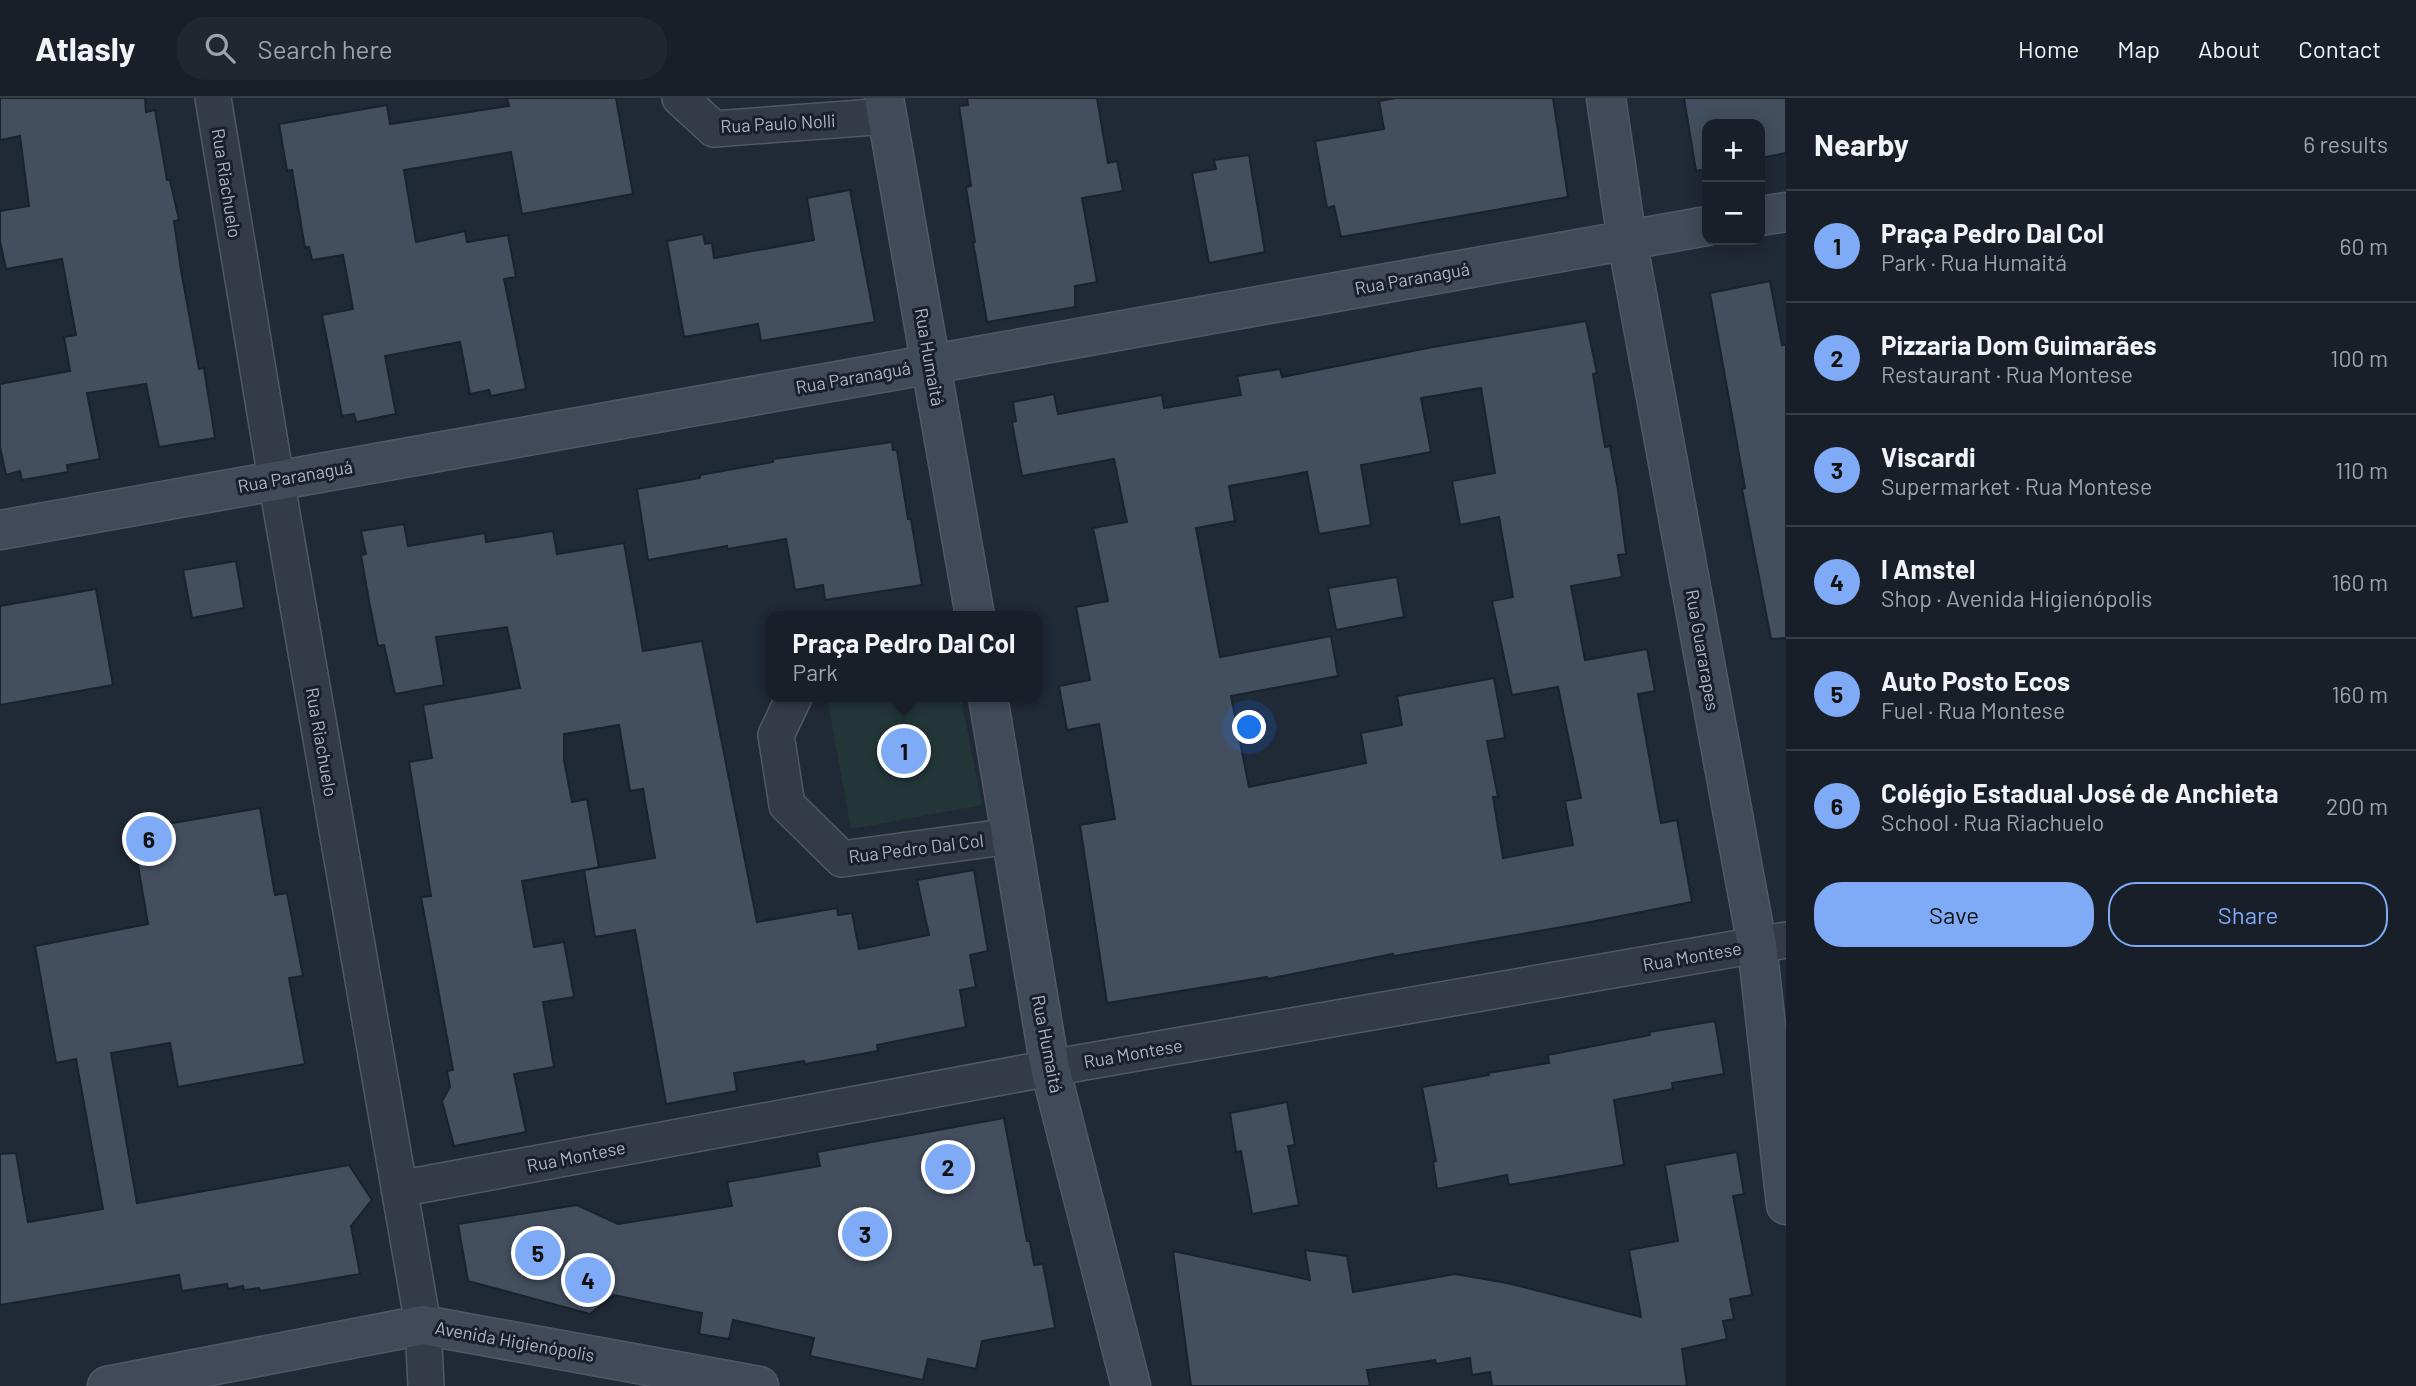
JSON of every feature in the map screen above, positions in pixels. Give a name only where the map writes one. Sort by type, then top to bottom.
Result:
[{"type":"main road","name":"Rua Guararapes","points":[[1606,98],[1627,240],[1772,943],[1786,1205]]},
{"type":"main road","name":"Rua Humaitá","points":[[886,107],[974,611]]},
{"type":"main road","points":[[1765,215],[1786,212]]},
{"type":"main road","name":"Rua Paranaguá","points":[[0,530],[1702,227]]},
{"type":"main road","name":"Rua Humaitá","points":[[989,702],[1050,1068],[1131,1386]]},
{"type":"main road","name":"Avenida Higienópolis","points":[[107,1386],[424,1325],[739,1384]]},
{"type":"street","name":"Rua Riachuelo","points":[[213,98],[276,479],[424,1325],[426,1386]]},
{"type":"street","name":"Rua Paulo Nolli","points":[[680,98],[714,129],[886,107]]},
{"type":"street","name":"Rua Pedro Dal Col","points":[[792,702],[776,734],[787,805],[842,859],[1011,836]]},
{"type":"street","name":"Rua Montese","points":[[400,1189],[1050,1068],[1772,943]]},
{"type":"green space","points":[[828,702],[962,702],[982,805],[851,829]]},
{"type":"building","points":[[0,98],[145,98],[146,112],[155,110],[167,180],[170,180],[179,220],[174,221],[181,270],[199,369],[204,368],[215,438],[159,447],[146,384],[87,393],[100,459],[67,465],[68,472],[22,480],[20,471],[6,475],[0,447],[0,384],[70,371],[64,337],[76,335],[62,259],[6,269],[0,241],[0,211],[29,206],[20,136],[0,140]]},
{"type":"building","points":[[507,98],[616,98],[633,194],[522,214],[511,152],[404,170],[416,242],[465,231],[467,242],[508,235],[516,277],[504,279],[526,389],[491,396],[489,390],[470,394],[460,342],[385,356],[396,414],[356,422],[354,414],[342,416],[322,315],[353,309],[343,255],[312,260],[309,247],[305,248],[292,170],[287,171],[279,124],[387,105],[390,124],[509,106]]},
{"type":"building","points":[[967,98],[1097,98],[1108,163],[1117,161],[1123,191],[1082,198],[1097,282],[1075,286],[1075,307],[987,322],[966,187],[971,186],[959,106],[968,105]]},
{"type":"building","points":[[1396,98],[1553,98],[1568,197],[1341,237],[1334,206],[1327,208],[1315,141],[1384,129],[1379,101]]},
{"type":"building","points":[[1684,98],[1786,98],[1786,153],[1765,157],[1765,119],[1702,119],[1702,170],[1696,171]]},
{"type":"building","points":[[1249,155],[1265,252],[1209,263],[1192,173],[1216,169],[1214,160]]},
{"type":"building","points":[[850,190],[875,322],[761,341],[758,324],[684,337],[667,241],[703,234],[705,244],[712,243],[714,258],[814,240],[807,198]]},
{"type":"building","points":[[1770,281],[1782,345],[1786,345],[1786,638],[1771,639],[1742,489],[1745,488],[1710,293]]},
{"type":"building","points":[[1586,321],[1597,373],[1593,374],[1605,447],[1610,446],[1618,490],[1626,554],[1618,555],[1622,577],[1571,586],[1585,660],[1647,649],[1655,691],[1638,694],[1661,823],[1677,820],[1692,902],[1585,923],[1394,956],[1393,954],[1267,979],[1107,1003],[1080,825],[1115,819],[1099,724],[1067,730],[1059,686],[1090,680],[1076,607],[1108,601],[1093,528],[1127,522],[1114,459],[1022,476],[1012,422],[1016,421],[1013,402],[1054,394],[1058,414],[1162,395],[1164,408],[1241,395],[1237,376],[1280,369],[1282,377],[1433,347]],"holes":[[[1481,388],[1495,473],[1452,481],[1460,525],[1499,517],[1513,597],[1492,601],[1512,695],[1558,687],[1581,798],[1565,801],[1573,845],[1503,858],[1493,797],[1498,797],[1487,741],[1505,738],[1494,678],[1397,696],[1402,725],[1361,733],[1366,763],[1249,787],[1231,696],[1338,676],[1331,636],[1220,657],[1196,528],[1235,521],[1229,486],[1307,472],[1319,534],[1371,525],[1361,465],[1431,452],[1421,398]]]},
{"type":"building","points":[[892,442],[893,450],[897,450],[922,585],[825,600],[823,585],[795,590],[786,539],[648,560],[637,489],[773,462],[773,459]]},
{"type":"building","points":[[404,524],[408,546],[485,533],[486,542],[553,531],[557,554],[624,543],[643,651],[702,641],[757,922],[837,908],[838,915],[852,913],[859,949],[929,935],[917,880],[974,870],[988,951],[970,955],[976,987],[960,990],[966,1027],[877,1045],[878,1051],[734,1073],[737,1091],[666,1104],[635,930],[595,937],[584,870],[522,881],[534,947],[564,942],[574,997],[543,1002],[554,1067],[514,1074],[526,1132],[454,1146],[442,1101],[450,1087],[447,1071],[453,1070],[421,897],[431,896],[409,762],[432,758],[423,705],[520,688],[507,627],[436,637],[444,685],[395,694],[384,645],[378,646],[361,555],[366,554],[361,531]],"holes":[[[619,725],[630,791],[643,789],[655,858],[584,870],[599,867],[587,799],[572,802],[564,760],[564,734]]]},
{"type":"building","points":[[236,561],[244,608],[192,618],[183,570]]},
{"type":"building","points":[[1397,577],[1404,617],[1336,630],[1328,588]]},
{"type":"building","points":[[96,589],[113,685],[0,705],[0,606]]},
{"type":"building","points":[[260,808],[275,895],[287,893],[303,976],[289,978],[305,1064],[178,1087],[170,1043],[111,1053],[137,1203],[349,1165],[372,1200],[351,1226],[360,1274],[260,1291],[259,1288],[244,1290],[243,1286],[228,1289],[227,1284],[182,1291],[179,1275],[0,1305],[0,1154],[16,1153],[28,1222],[103,1209],[76,1059],[56,1063],[35,946],[148,924],[132,830]]},
{"type":"building","points":[[1715,1021],[1724,1074],[1672,1083],[1673,1089],[1614,1100],[1624,1165],[1509,1185],[1507,1175],[1437,1189],[1433,1162],[1436,1161],[1422,1087],[1549,1063],[1548,1055],[1650,1035],[1649,1032]]},
{"type":"building","points":[[1287,1102],[1295,1145],[1288,1146],[1299,1205],[1252,1214],[1241,1151],[1236,1152],[1230,1113]]},
{"type":"building","points":[[1004,1118],[1027,1241],[1030,1241],[1034,1265],[1043,1264],[1055,1328],[982,1341],[976,1369],[928,1359],[923,1380],[810,1356],[814,1338],[733,1320],[729,1339],[699,1334],[702,1313],[614,1295],[590,1314],[468,1281],[458,1224],[577,1205],[618,1224],[732,1206],[727,1182],[820,1166],[817,1152]]},
{"type":"building","points":[[1737,1152],[1744,1194],[1733,1196],[1752,1295],[1730,1299],[1734,1319],[1723,1321],[1727,1339],[1682,1349],[1687,1386],[1492,1386],[1490,1372],[1472,1375],[1470,1358],[1367,1370],[1370,1386],[1191,1386],[1173,1251],[1310,1280],[1305,1250],[1347,1256],[1353,1292],[1455,1274],[1507,1283],[1641,1317],[1629,1250],[1678,1241],[1665,1165]]},
{"type":"place","name":"Praça Pedro Dal Col","points":[[904,751]]},
{"type":"place","name":"Colégio Estadual José de Anchieta","points":[[149,839]]},
{"type":"place","name":"Pizzaria Dom Guimarães","points":[[948,1167]]},
{"type":"place","name":"Viscardi","points":[[865,1234]]},
{"type":"place","name":"Auto Posto Ecos","points":[[538,1253]]},
{"type":"place","name":"I Amstel","points":[[588,1280]]}]
